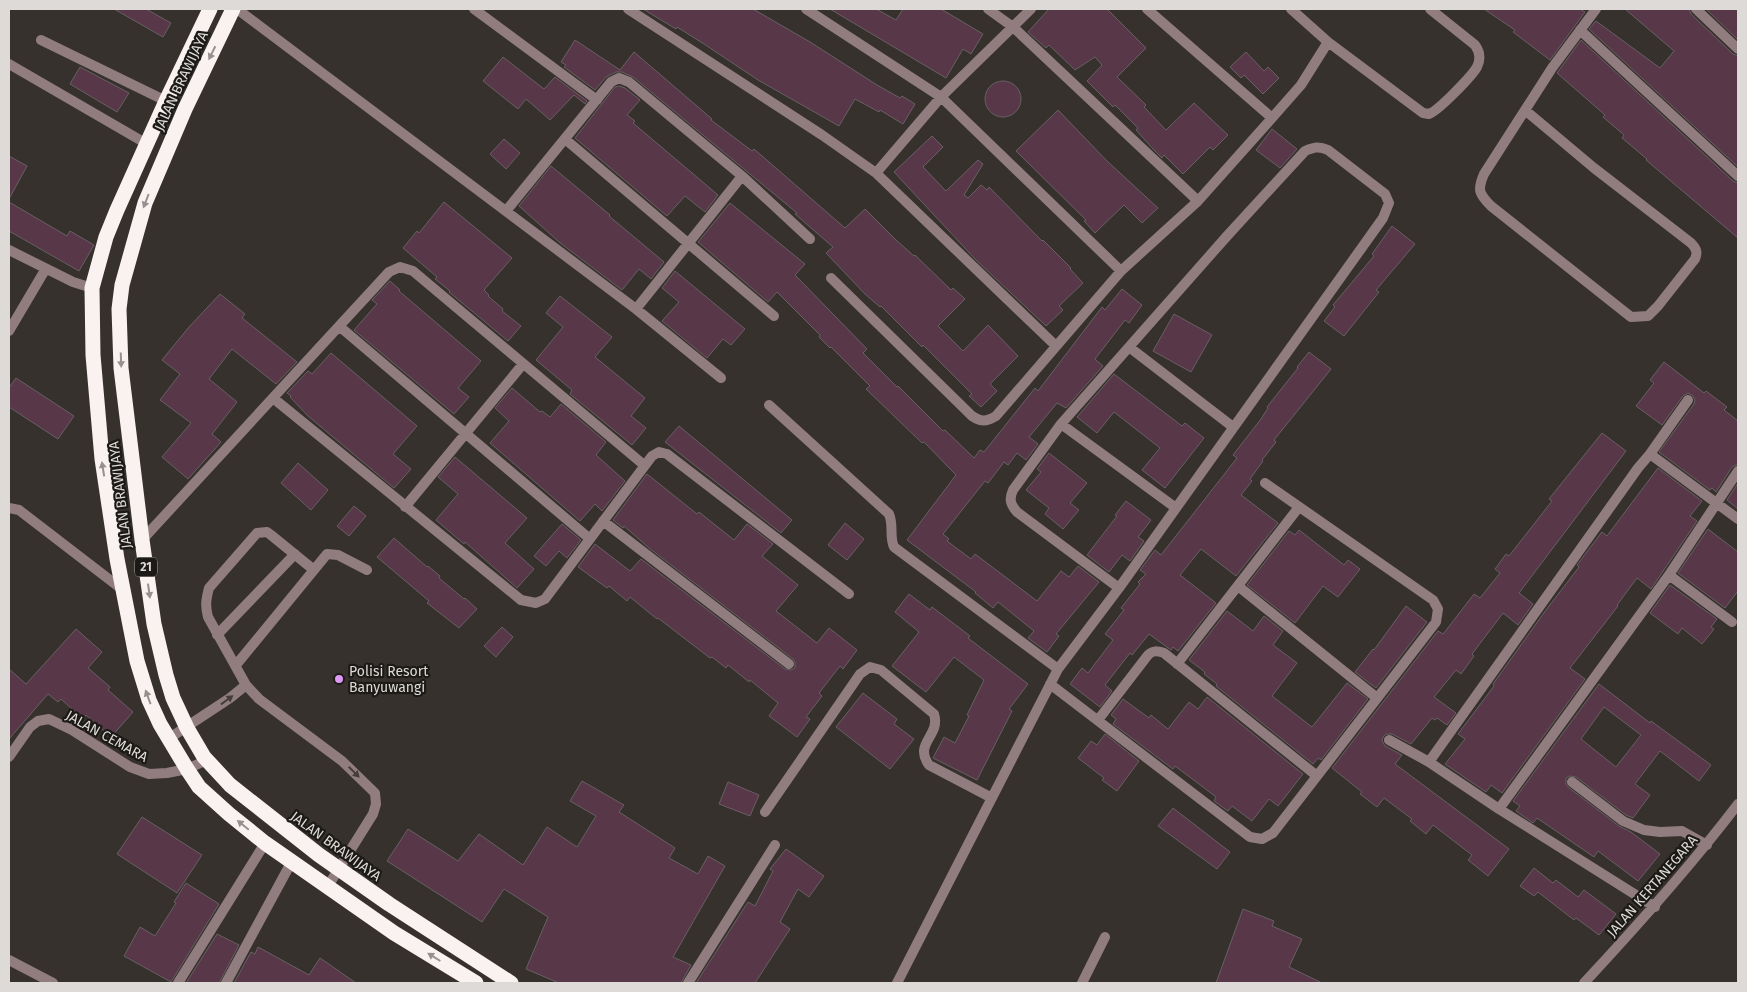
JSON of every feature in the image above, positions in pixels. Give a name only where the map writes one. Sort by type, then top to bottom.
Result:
[{"type":"highway","name":"JALAN BRAWIJAYA","points":[[210,9],[146,144],[106,237],[92,288],[93,355],[102,459],[122,590],[142,676],[149,700],[168,739],[199,787],[265,844],[394,932],[476,983]]},
{"type":"highway","name":"JALAN BRAWIJAYA","points":[[235,9],[185,109],[145,204],[122,285],[119,308],[121,368],[142,540],[154,624],[173,698],[207,760],[230,785],[262,811],[388,904],[511,983]]},
{"type":"street","points":[[235,9],[636,309],[721,378]]},
{"type":"street","points":[[474,9],[597,100]]},
{"type":"street","points":[[628,9],[822,135],[876,173],[1056,346]]},
{"type":"street","points":[[806,9],[941,97],[1121,271]]},
{"type":"street","points":[[988,9],[1013,27],[1198,201]]},
{"type":"street","points":[[876,173],[941,97],[1031,9]]},
{"type":"street","points":[[1148,9],[1272,118]]},
{"type":"street","points":[[1291,9],[1328,42],[1423,113],[1429,114],[1435,112],[1476,68],[1480,57],[1475,45],[1430,9]]},
{"type":"street","points":[[1525,110],[1594,168],[1696,248],[1697,254],[1695,259],[1648,316],[1631,317],[1491,206],[1480,195],[1480,184],[1484,174],[1525,110],[1552,68],[1596,9]]},
{"type":"street","points":[[1696,9],[1738,49]]},
{"type":"street","points":[[1580,30],[1738,176]]},
{"type":"street","points":[[41,40],[166,101]]},
{"type":"street","points":[[831,278],[978,420],[984,421],[996,416],[1121,271],[1198,201],[1272,118],[1301,85],[1328,42]]},
{"type":"street","points":[[9,64],[146,144]]},
{"type":"street","points":[[506,211],[615,79],[622,79],[742,176],[810,239]]},
{"type":"street","points":[[565,139],[774,316]]},
{"type":"street","points":[[897,983],[1058,669],[1119,588],[1383,218],[1389,203],[1386,194],[1328,150],[1315,147],[1305,151],[1061,424],[1013,490],[1010,500],[1017,512],[1119,588]]},
{"type":"street","points":[[636,309],[742,176]]},
{"type":"street","points":[[9,250],[45,270],[92,288]]},
{"type":"street","points":[[142,540],[389,272],[400,267],[412,271],[644,466]]},
{"type":"street","points":[[9,330],[45,270]]},
{"type":"street","points":[[340,326],[590,539]]},
{"type":"street","points":[[1129,347],[1234,427]]},
{"type":"street","points":[[406,507],[522,364]]},
{"type":"street","points":[[273,398],[521,600],[529,603],[541,602],[545,599],[644,466],[655,453],[663,452],[849,594]]},
{"type":"street","points":[[1429,762],[1688,400]]},
{"type":"street","points":[[769,405],[889,514],[892,521],[891,540],[894,547],[1058,669]]},
{"type":"street","points":[[1061,424],[1176,508]]},
{"type":"street","points":[[1650,454],[1738,519]]},
{"type":"street","points":[[1499,809],[1669,575],[1738,471]]},
{"type":"street","points":[[1050,684],[1250,837],[1262,839],[1273,833],[1436,622],[1438,616],[1437,605],[1433,600],[1265,483]]},
{"type":"street","points":[[1177,664],[1299,507]]},
{"type":"street","points":[[9,508],[19,510],[122,590]]},
{"type":"street","points":[[603,521],[789,664]]},
{"type":"street","points":[[314,570],[271,534],[267,532],[257,533],[209,588],[206,597],[206,607],[208,617],[217,635],[246,685],[258,699],[342,760],[375,793],[376,804],[373,814],[328,886]]},
{"type":"street","points":[[217,635],[295,554]]},
{"type":"street","points":[[236,665],[327,554],[338,555],[367,570]]},
{"type":"street","points":[[1669,575],[1732,622]]},
{"type":"street","points":[[1238,586],[1378,698]]},
{"type":"street","points":[[1098,720],[1151,652],[1164,653],[1317,776]]},
{"type":"street","points":[[766,812],[860,674],[870,667],[881,670],[934,714],[934,728],[924,748],[924,757],[929,765],[992,798]]},
{"type":"street","points":[[168,739],[188,728],[246,685]]},
{"type":"street","name":"JALAN CEMARA","points":[[9,757],[30,727],[38,721],[49,719],[72,730],[130,768],[149,774],[187,769],[207,760]]},
{"type":"street","points":[[1389,740],[1429,762],[1499,809],[1655,907]]},
{"type":"street","points":[[1572,782],[1623,821],[1644,830],[1660,832],[1682,831],[1707,845]]},
{"type":"street","name":"JALAN KERTANEGARA","points":[[1584,983],[1655,907],[1707,845],[1738,804]]},
{"type":"street","points":[[178,983],[265,844]]},
{"type":"street","points":[[688,983],[775,846]]},
{"type":"street","points":[[226,983],[292,861]]},
{"type":"street","points":[[1082,983],[1105,937]]},
{"type":"street","points":[[9,960],[54,983]]},
{"type":"building","points":[[114,9],[146,9],[171,23],[163,37]]},
{"type":"building","points":[[643,9],[753,9],[810,42],[877,85],[915,104],[903,124],[880,110],[879,112],[855,99],[839,126],[758,80],[677,27],[676,29]]},
{"type":"building","points":[[830,9],[876,9],[896,20],[903,9],[941,9],[983,34],[971,54],[963,49],[946,78]]},
{"type":"building","points":[[1049,9],[1107,9],[1146,48],[1117,77],[1146,105],[1144,107],[1166,130],[1194,103],[1228,135],[1213,150],[1210,147],[1183,174],[1164,155],[1162,158],[1136,130],[1138,128],[1087,81],[1102,65],[1095,57],[1075,70],[1049,45],[1046,48],[1028,32]]},
{"type":"building","points":[[1484,9],[1580,9],[1585,12],[1550,60],[1513,32],[1515,30]]},
{"type":"building","points":[[1625,9],[1689,9],[1691,14],[1733,54],[1738,56],[1738,167],[1589,29],[1596,21],[1660,68],[1674,51]]},
{"type":"building","points":[[1706,9],[1738,9],[1738,40]]},
{"type":"building","points":[[575,40],[620,70],[634,52],[711,120],[752,151],[754,149],[845,228],[865,209],[951,290],[953,288],[965,299],[938,326],[963,351],[988,325],[1018,356],[990,384],[997,391],[981,407],[969,396],[972,394],[923,345],[922,347],[881,306],[865,294],[826,253],[833,247],[795,214],[797,213],[633,77],[622,72],[616,72],[606,77],[595,90],[564,67],[566,65],[561,62]]},
{"type":"building","points":[[1581,40],[1733,181],[1738,183],[1738,238],[1646,160],[1622,138],[1624,135],[1603,117],[1605,115],[1557,73]]},
{"type":"building","points":[[1246,52],[1264,71],[1268,67],[1279,78],[1263,94],[1244,75],[1241,78],[1230,67]]},
{"type":"building","points":[[503,57],[544,89],[555,77],[587,101],[585,104],[574,95],[550,120],[526,99],[518,109],[483,81]]},
{"type":"building","points":[[80,67],[129,93],[117,112],[70,84]]},
{"type":"building","points":[[1003,81],[1016,86],[1021,99],[1016,112],[1003,117],[990,112],[985,99],[990,86]]},
{"type":"building","points":[[615,87],[625,88],[640,100],[627,115],[635,121],[633,123],[718,195],[705,212],[685,196],[667,216],[575,138]]},
{"type":"building","points":[[1058,110],[1107,161],[1158,208],[1142,223],[1124,205],[1095,233],[1084,221],[1086,220],[1016,151]]},
{"type":"building","points":[[1272,129],[1297,149],[1280,168],[1256,150]]},
{"type":"building","points":[[932,136],[943,147],[923,167],[946,191],[978,160],[983,164],[964,195],[968,198],[981,185],[987,190],[989,187],[1071,268],[1083,283],[1059,306],[1063,310],[1046,326],[976,260],[894,172]]},
{"type":"building","points":[[504,139],[520,153],[506,169],[490,154]]},
{"type":"building","points":[[9,156],[27,166],[9,199]]},
{"type":"building","points":[[551,166],[664,262],[651,279],[639,269],[622,290],[559,242],[519,206]]},
{"type":"building","points":[[9,202],[67,236],[70,231],[94,245],[79,271],[9,231]]},
{"type":"building","points":[[444,202],[512,258],[484,290],[503,309],[502,311],[521,326],[508,341],[449,292],[435,279],[437,277],[403,248],[417,231],[419,233]]},
{"type":"building","points":[[730,203],[805,264],[795,275],[867,349],[863,353],[943,431],[945,430],[974,458],[980,450],[984,452],[1035,388],[1038,391],[1102,307],[1105,310],[1122,289],[1142,305],[1129,323],[1125,320],[1095,359],[1103,366],[1066,408],[1057,403],[1029,437],[1038,444],[1026,460],[1017,453],[1008,465],[1004,462],[988,483],[985,481],[943,534],[949,539],[947,541],[971,559],[975,554],[1037,601],[1061,571],[1069,577],[1078,566],[1099,582],[1056,634],[1059,636],[1047,652],[1028,638],[1034,631],[998,602],[993,608],[976,592],[907,540],[956,475],[924,442],[922,443],[866,389],[870,386],[819,337],[820,335],[777,292],[768,302],[698,242]]},
{"type":"building","points":[[1392,226],[1415,244],[1376,290],[1379,292],[1344,336],[1324,321],[1335,307],[1333,305],[1374,256],[1372,254]]},
{"type":"building","points":[[675,271],[745,329],[731,345],[723,339],[707,358],[662,321],[679,302],[662,288]]},
{"type":"building","points":[[390,281],[399,291],[481,361],[458,388],[469,397],[454,414],[354,330],[377,304],[372,300]]},
{"type":"building","points":[[220,294],[245,314],[242,318],[297,362],[276,384],[232,349],[209,379],[237,402],[212,434],[221,442],[188,479],[162,457],[191,423],[160,400],[180,374],[162,360],[189,327]]},
{"type":"building","points":[[560,296],[612,337],[595,357],[645,398],[631,416],[646,428],[632,445],[570,394],[572,390],[536,360],[563,327],[546,313]]},
{"type":"building","points":[[1174,314],[1212,335],[1191,372],[1153,351]]},
{"type":"building","points":[[1309,352],[1331,369],[1274,440],[1276,442],[1262,460],[1250,479],[1252,481],[1241,495],[1278,523],[1236,576],[1201,549],[1180,575],[1216,603],[1178,651],[1173,647],[1171,650],[1149,634],[1132,655],[1130,653],[1105,685],[1112,691],[1100,707],[1070,684],[1082,668],[1088,673],[1113,640],[1105,634],[1124,610],[1121,608],[1140,584],[1138,582],[1146,574],[1140,570],[1155,550],[1161,555],[1237,458],[1233,455]]},
{"type":"building","points":[[331,353],[417,426],[393,454],[411,469],[394,488],[308,416],[287,393],[308,371],[312,374]]},
{"type":"building","points":[[1664,362],[1704,393],[1706,391],[1727,407],[1724,410],[1738,421],[1738,464],[1732,467],[1716,492],[1712,488],[1710,490],[1659,452],[1694,404],[1695,400],[1692,395],[1688,393],[1683,396],[1662,425],[1636,406],[1654,383],[1650,380]]},
{"type":"building","points":[[1114,374],[1182,426],[1185,423],[1204,438],[1165,488],[1142,470],[1160,448],[1114,412],[1097,433],[1077,417]]},
{"type":"building","points":[[16,378],[74,416],[58,439],[9,407],[9,388]]},
{"type":"building","points":[[512,388],[540,412],[542,411],[550,417],[561,404],[606,442],[596,455],[625,481],[602,511],[595,504],[580,521],[490,443],[509,421],[495,408]]},
{"type":"building","points":[[679,426],[792,520],[781,533],[665,442]]},
{"type":"building","points":[[1602,433],[1626,451],[1519,593],[1533,604],[1518,625],[1503,613],[1472,654],[1474,656],[1461,674],[1456,670],[1434,697],[1456,713],[1447,725],[1437,718],[1435,720],[1432,718],[1411,744],[1392,734],[1386,734],[1383,737],[1382,741],[1385,746],[1402,755],[1395,764],[1509,849],[1488,876],[1468,860],[1472,855],[1433,825],[1426,834],[1410,821],[1412,819],[1384,798],[1377,807],[1360,794],[1362,792],[1332,768],[1438,631],[1444,633],[1474,594],[1480,598],[1500,573],[1495,569],[1506,554],[1509,556],[1552,501],[1549,499]]},
{"type":"building","points":[[1049,453],[1087,483],[1070,503],[1079,510],[1063,529],[1045,514],[1049,508],[1026,490],[1041,472],[1037,469]]},
{"type":"building","points":[[455,457],[527,518],[505,543],[534,569],[517,588],[465,542],[464,544],[436,520],[458,494],[438,477]]},
{"type":"building","points":[[298,463],[328,490],[311,510],[281,483]]},
{"type":"building","points":[[1658,468],[1702,501],[1690,516],[1697,521],[1651,589],[1637,578],[1570,668],[1585,679],[1502,793],[1491,785],[1486,792],[1445,764],[1465,739],[1458,734],[1579,567],[1577,565],[1586,553],[1602,532],[1607,536]]},
{"type":"building","points":[[647,474],[697,514],[699,512],[734,540],[747,524],[773,544],[762,556],[798,585],[776,611],[817,643],[829,628],[857,650],[843,669],[840,666],[819,693],[822,696],[806,717],[810,719],[797,737],[769,716],[778,703],[750,680],[749,682],[728,665],[726,668],[712,657],[710,658],[630,597],[627,601],[609,586],[607,588],[578,567],[595,544],[630,571],[641,559],[785,669],[791,670],[795,668],[793,659],[649,548],[624,526],[623,528],[613,520]]},
{"type":"building","points":[[1738,483],[1738,509],[1727,500]]},
{"type":"building","points":[[1126,501],[1151,520],[1138,537],[1144,541],[1130,561],[1122,555],[1109,572],[1087,555]]},
{"type":"building","points":[[354,506],[366,516],[349,536],[337,526]]},
{"type":"building","points":[[845,523],[864,539],[847,560],[828,545]]},
{"type":"building","points":[[562,524],[581,540],[567,558],[559,551],[546,566],[534,556]]},
{"type":"building","points":[[1708,529],[1738,552],[1738,591],[1725,608],[1678,573]]},
{"type":"building","points":[[1299,530],[1344,565],[1348,560],[1360,569],[1338,597],[1323,586],[1295,623],[1247,585],[1289,531],[1295,535]]},
{"type":"building","points":[[394,538],[477,609],[459,628],[427,603],[429,601],[377,557]]},
{"type":"building","points":[[1670,585],[1717,619],[1711,627],[1714,629],[1702,644],[1682,628],[1678,634],[1650,613]]},
{"type":"building","points":[[909,594],[930,610],[932,607],[970,636],[968,638],[1028,684],[1009,709],[1012,711],[977,780],[933,758],[944,737],[955,743],[984,680],[954,657],[926,692],[892,666],[919,632],[895,612]]},
{"type":"building","points":[[1406,606],[1427,622],[1376,688],[1355,672],[1374,650]]},
{"type":"building","points":[[1227,611],[1253,631],[1264,616],[1283,631],[1273,645],[1297,663],[1272,696],[1312,727],[1347,683],[1368,699],[1321,760],[1318,758],[1313,764],[1216,686],[1217,684],[1204,674],[1205,672],[1189,660]]},
{"type":"building","points":[[502,627],[513,637],[496,657],[484,646]]},
{"type":"building","points":[[76,629],[102,652],[88,668],[110,687],[108,690],[133,712],[111,737],[86,715],[83,719],[61,699],[58,702],[48,694],[9,739],[9,669],[26,684]]},
{"type":"building","points":[[1599,684],[1650,723],[1651,721],[1711,765],[1699,781],[1660,751],[1635,784],[1650,795],[1633,818],[1626,815],[1576,777],[1570,776],[1566,778],[1568,787],[1619,826],[1631,832],[1660,854],[1638,881],[1598,851],[1594,857],[1537,818],[1533,823],[1516,811],[1520,806],[1513,801]],"holes":[[[1604,707],[1641,735],[1616,767],[1581,739]]]},
{"type":"building","points":[[863,693],[897,719],[894,724],[914,739],[890,769],[836,727]]},
{"type":"building","points":[[1207,697],[1303,774],[1278,806],[1269,799],[1252,821],[1232,806],[1228,811],[1214,801],[1216,797],[1203,787],[1175,766],[1173,769],[1113,724],[1116,719],[1111,715],[1123,699],[1149,718],[1151,715],[1168,729],[1189,702],[1198,709]]},
{"type":"building","points":[[1105,734],[1139,761],[1117,791],[1102,780],[1104,778],[1078,758],[1091,741],[1097,745]]},
{"type":"building","points":[[582,781],[624,805],[619,812],[675,848],[669,858],[698,874],[708,856],[725,866],[673,957],[691,965],[681,983],[559,983],[526,969],[548,917],[504,889],[482,922],[387,861],[408,829],[458,861],[479,834],[523,865],[547,827],[577,847],[596,816],[570,801]]},
{"type":"building","points":[[728,782],[759,795],[750,816],[719,804]]},
{"type":"building","points":[[1173,808],[1230,852],[1217,869],[1158,826]]},
{"type":"building","points":[[142,817],[202,855],[177,893],[117,854]]},
{"type":"building","points":[[786,849],[824,876],[809,897],[798,889],[780,922],[790,929],[755,983],[696,983],[748,902],[755,906],[773,871],[770,869]]},
{"type":"building","points":[[1534,868],[1553,883],[1556,880],[1578,897],[1584,890],[1616,914],[1599,935],[1576,918],[1574,920],[1538,892],[1534,896],[1520,886]]},
{"type":"building","points":[[186,883],[219,904],[171,982],[124,956],[140,927],[155,936]]},
{"type":"building","points":[[1243,909],[1274,921],[1272,926],[1302,939],[1289,967],[1322,983],[1216,983]]},
{"type":"building","points":[[217,934],[239,945],[219,983],[186,983]]},
{"type":"building","points":[[258,947],[309,975],[320,958],[356,983],[234,983],[251,952],[255,954]]},
{"type":"place","name":"Polisi Resort Banyuwangi","points":[[339,679]]}]
